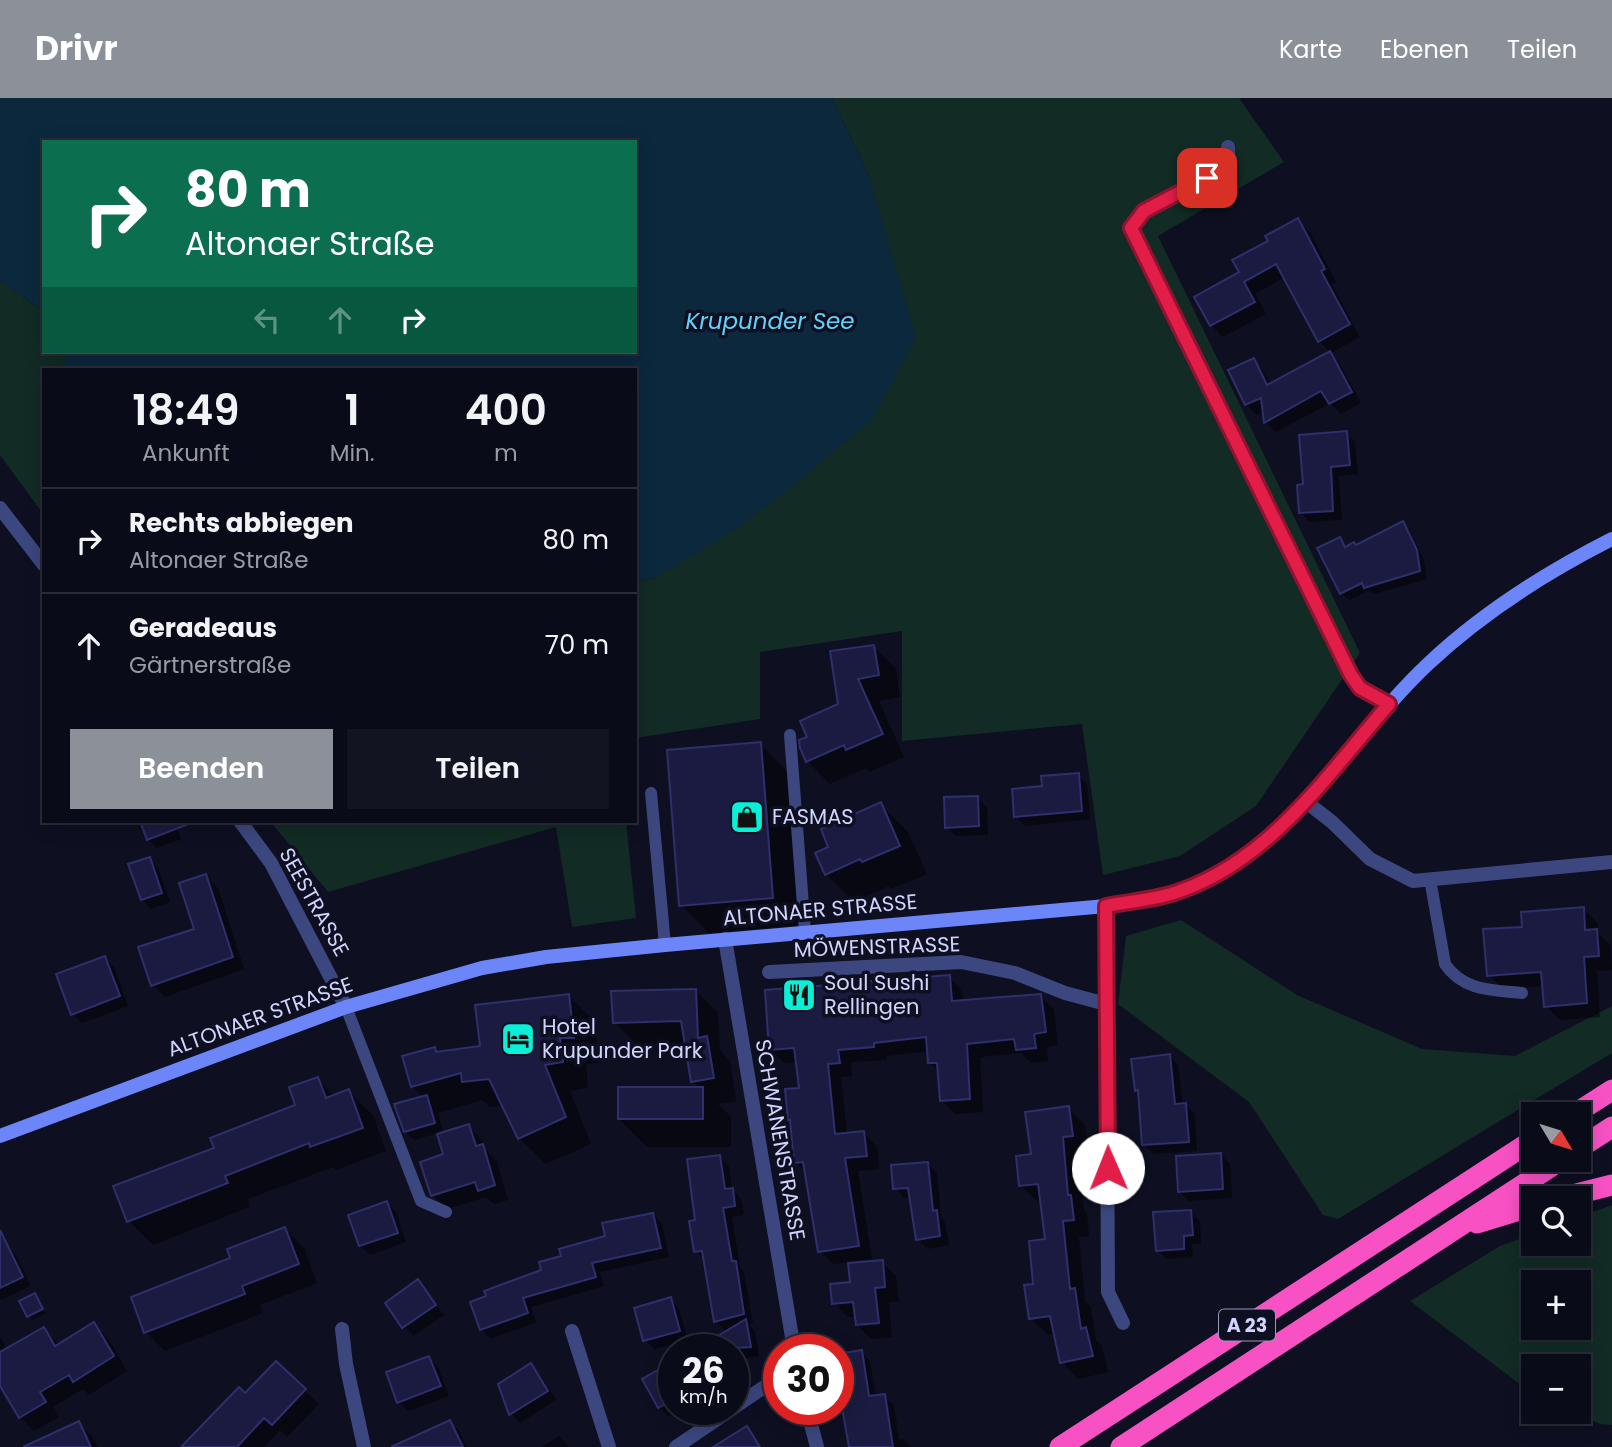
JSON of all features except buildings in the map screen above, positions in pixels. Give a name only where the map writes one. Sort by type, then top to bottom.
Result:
[{"type":"highway","points":[[1591,1103],[1612,1090]]},
{"type":"highway","points":[[1591,1141],[1612,1127]]},
{"type":"highway","name":"A 23","points":[[1060,1447],[1521,1148]]},
{"type":"highway","name":"A 23","points":[[1121,1447],[1542,1172]]},
{"type":"highway","points":[[1591,1190],[1612,1185]]},
{"type":"highway","points":[[1451,1231],[1521,1210]]},
{"type":"main road","name":"ALTONAER STRASSE","points":[[0,1136],[346,1007],[482,968],[546,957],[805,931],[1106,906],[1178,892],[1215,876],[1266,840],[1305,801],[1389,704],[1428,664],[1484,615],[1573,559],[1612,539]]},
{"type":"street","points":[[1228,147],[1228,167],[1144,211],[1131,228],[1351,675],[1360,688],[1389,704]]},
{"type":"street","points":[[0,508],[42,562]]},
{"type":"street","points":[[1305,801],[1332,822],[1370,859],[1413,881],[1612,862]]},
{"type":"street","name":"SEESTRASSE","points":[[241,823],[271,863],[346,1007]]},
{"type":"street","points":[[1106,906],[1108,1292],[1123,1323]]},
{"type":"street","name":"SCHWANENSTRASSE","points":[[725,939],[791,1334]]},
{"type":"street","name":"MÖWENSTRASSE","points":[[769,972],[961,962],[1015,973],[1065,993],[1107,1004]]},
{"type":"street","points":[[342,1328],[345,1364],[364,1447]]},
{"type":"street","points":[[572,1331],[609,1447]]},
{"type":"street","points":[[676,1447],[708,1425]]},
{"type":"street","points":[[811,1425],[817,1447]]},
{"type":"lane","points":[[790,735],[805,931]]},
{"type":"lane","points":[[651,793],[665,945]]},
{"type":"lane","points":[[1430,879],[1445,964],[1450,972],[1460,981],[1472,985],[1522,993]]},
{"type":"lane","points":[[346,1007],[421,1201],[446,1212]]},
{"type":"green space","points":[[832,98],[1239,98],[1284,162],[1158,236],[1360,653],[1256,806],[1180,856],[1103,875],[1082,724],[902,741],[902,631],[760,652],[760,719],[637,738],[637,582],[655,578],[869,176]]},
{"type":"green space","points":[[0,281],[42,310],[42,354],[66,354],[66,368],[42,368],[42,512],[0,455]]},
{"type":"green space","points":[[272,823],[626,823],[636,918],[572,927],[556,827],[328,892]]},
{"type":"green space","points":[[1181,920],[1297,995],[1422,1049],[1515,1056],[1612,1006],[1612,1053],[1531,1102],[1521,1102],[1521,1108],[1338,1219],[1323,1215],[1249,1102],[1118,1004],[1126,936]]},
{"type":"green space","points":[[1612,1205],[1612,1425],[1591,1420],[1591,1354],[1521,1354],[1521,1385],[1410,1301],[1500,1246],[1521,1238],[1521,1256],[1591,1256],[1591,1213]]},
{"type":"water","name":"Krupunder See","points":[[0,98],[832,98],[869,176],[916,337],[873,418],[799,481],[739,527],[655,578],[637,582],[637,368],[66,368],[66,354],[637,354],[637,140],[42,140],[42,310],[0,281]]},
{"type":"place","name":"FASMAS","points":[[747,817]]},
{"type":"place","name":"Soul Sushi Rellingen","points":[[799,995]]},
{"type":"place","name":"Hotel Krupunder Park","points":[[518,1039]]},
{"type":"route","points":[[1108,1168],[1106,906],[1178,892],[1215,876],[1248,855],[1276,832],[1305,801],[1389,704],[1360,688],[1351,675],[1131,228],[1144,211],[1207,178]]}]
